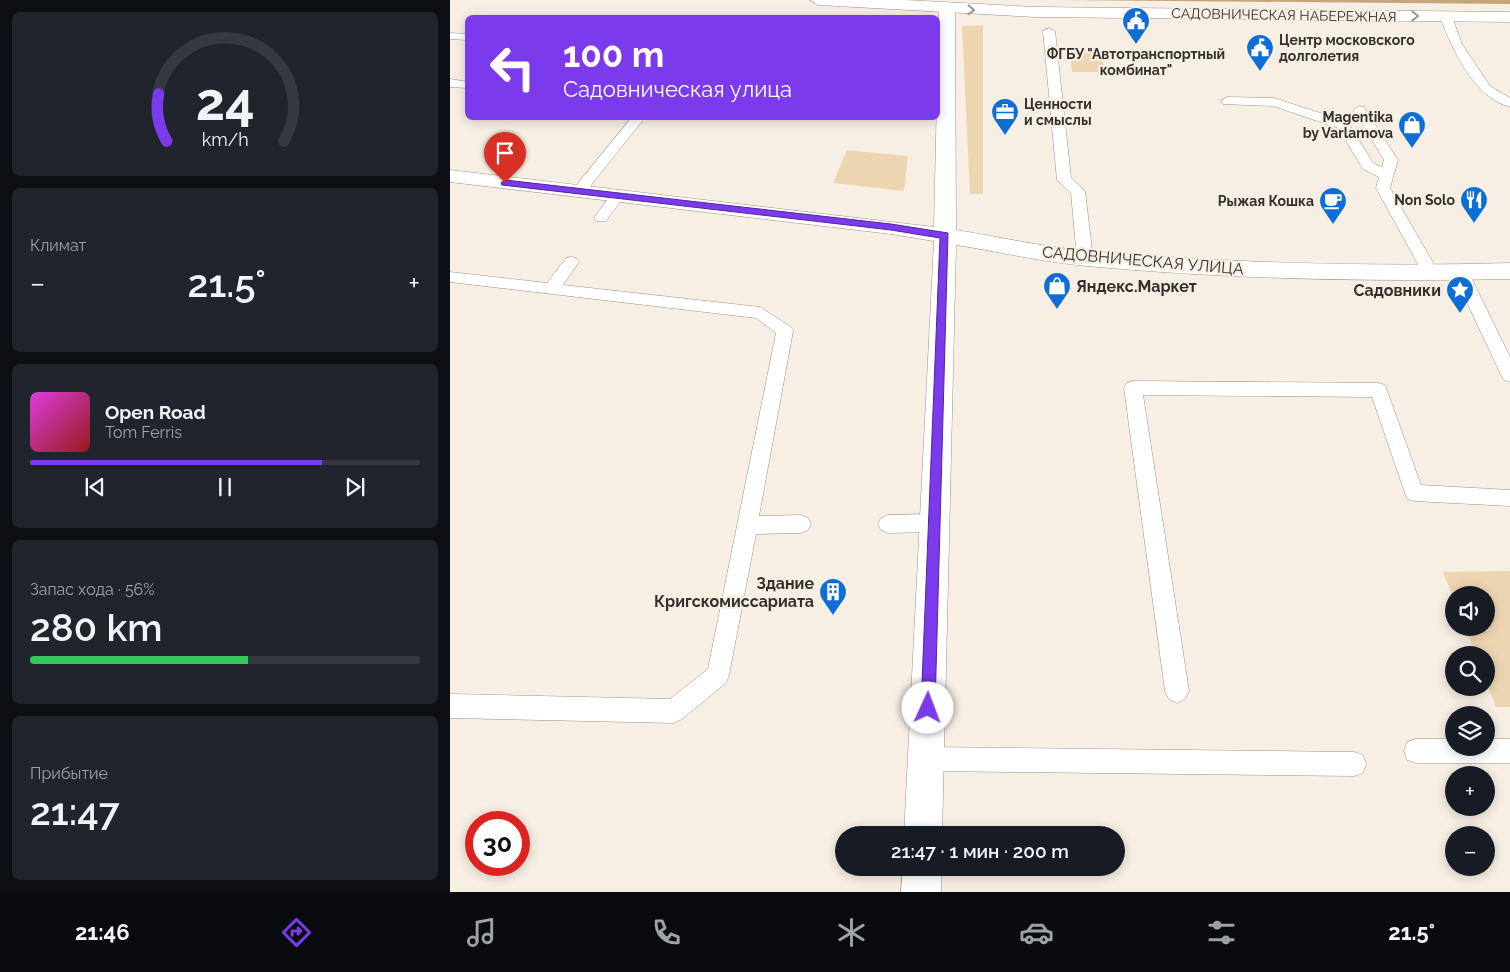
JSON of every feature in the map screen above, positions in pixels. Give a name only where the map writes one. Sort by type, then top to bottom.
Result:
[{"type":"street","name":"САДОВНИЧЕСКАЯ НАБЕРЕЖНАЯ","points":[[818,0],[947,9],[1199,15],[1510,17]]},
{"type":"street","points":[[923,826],[945,236],[947,9]]},
{"type":"street","name":"САДОВНИЧЕСКАЯ УЛИЦА","points":[[450,176],[891,227],[1086,258],[1244,269],[1431,273],[1510,271]]},
{"type":"street","points":[[921,892],[922,876]]},
{"type":"lane","points":[[1446,16],[1456,44],[1486,89],[1510,103]]},
{"type":"lane","points":[[1049,31],[1064,180],[1078,191],[1086,258]]},
{"type":"lane","points":[[450,36],[465,37]]},
{"type":"lane","points":[[450,83],[465,85]]},
{"type":"lane","points":[[1227,101],[1274,102],[1344,125],[1368,166],[1387,175]]},
{"type":"lane","points":[[1359,110],[1391,160],[1383,188],[1431,273]]},
{"type":"lane","points":[[579,192],[636,120]]},
{"type":"lane","points":[[601,218],[618,196]]},
{"type":"lane","points":[[551,289],[571,262]]},
{"type":"lane","points":[[1461,272],[1510,376]]},
{"type":"lane","points":[[450,277],[760,314],[785,331],[718,675],[674,711],[450,706]]},
{"type":"lane","points":[[1177,691],[1133,388],[1379,390],[1414,493],[1510,498]]},
{"type":"lane","points":[[888,524],[934,523]]},
{"type":"lane","points":[[747,524],[800,524]]},
{"type":"lane","points":[[1416,751],[1510,751]]},
{"type":"lane","points":[[926,759],[1354,764]]},
{"type":"shaded area","points":[[1061,0],[1510,0],[1510,4]]},
{"type":"shaded area","points":[[983,25],[983,194],[970,194],[962,26]]},
{"type":"shaded area","points":[[1070,51],[1101,51],[1105,72],[1072,72]]},
{"type":"shaded area","points":[[847,150],[908,156],[904,191],[833,183]]},
{"type":"shaded area","points":[[1510,571],[1510,707],[1496,707],[1492,696],[1495,696],[1495,646],[1472,646],[1468,636],[1495,636],[1495,586],[1449,586],[1443,572]]},
{"type":"place","name":"ФГБУ \"Автотранспортный комбинат\"","points":[[1136,45]]},
{"type":"place","name":"Центр московского долголетия","points":[[1260,72]]},
{"type":"place","name":"Ценности и смыслы","points":[[1005,136]]},
{"type":"place","name":"Magentika by Varlamova","points":[[1412,149]]},
{"type":"place","name":"Non Solo","points":[[1474,224]]},
{"type":"place","name":"Рыжая Кошка","points":[[1333,225]]},
{"type":"place","name":"Яндекс.Маркет","points":[[1057,310]]},
{"type":"place","name":"Садовники","points":[[1460,314]]},
{"type":"place","name":"Здание Кригскомиссариата","points":[[833,616]]},
{"type":"route","points":[[505,183],[891,227],[945,236],[928,708]]}]
